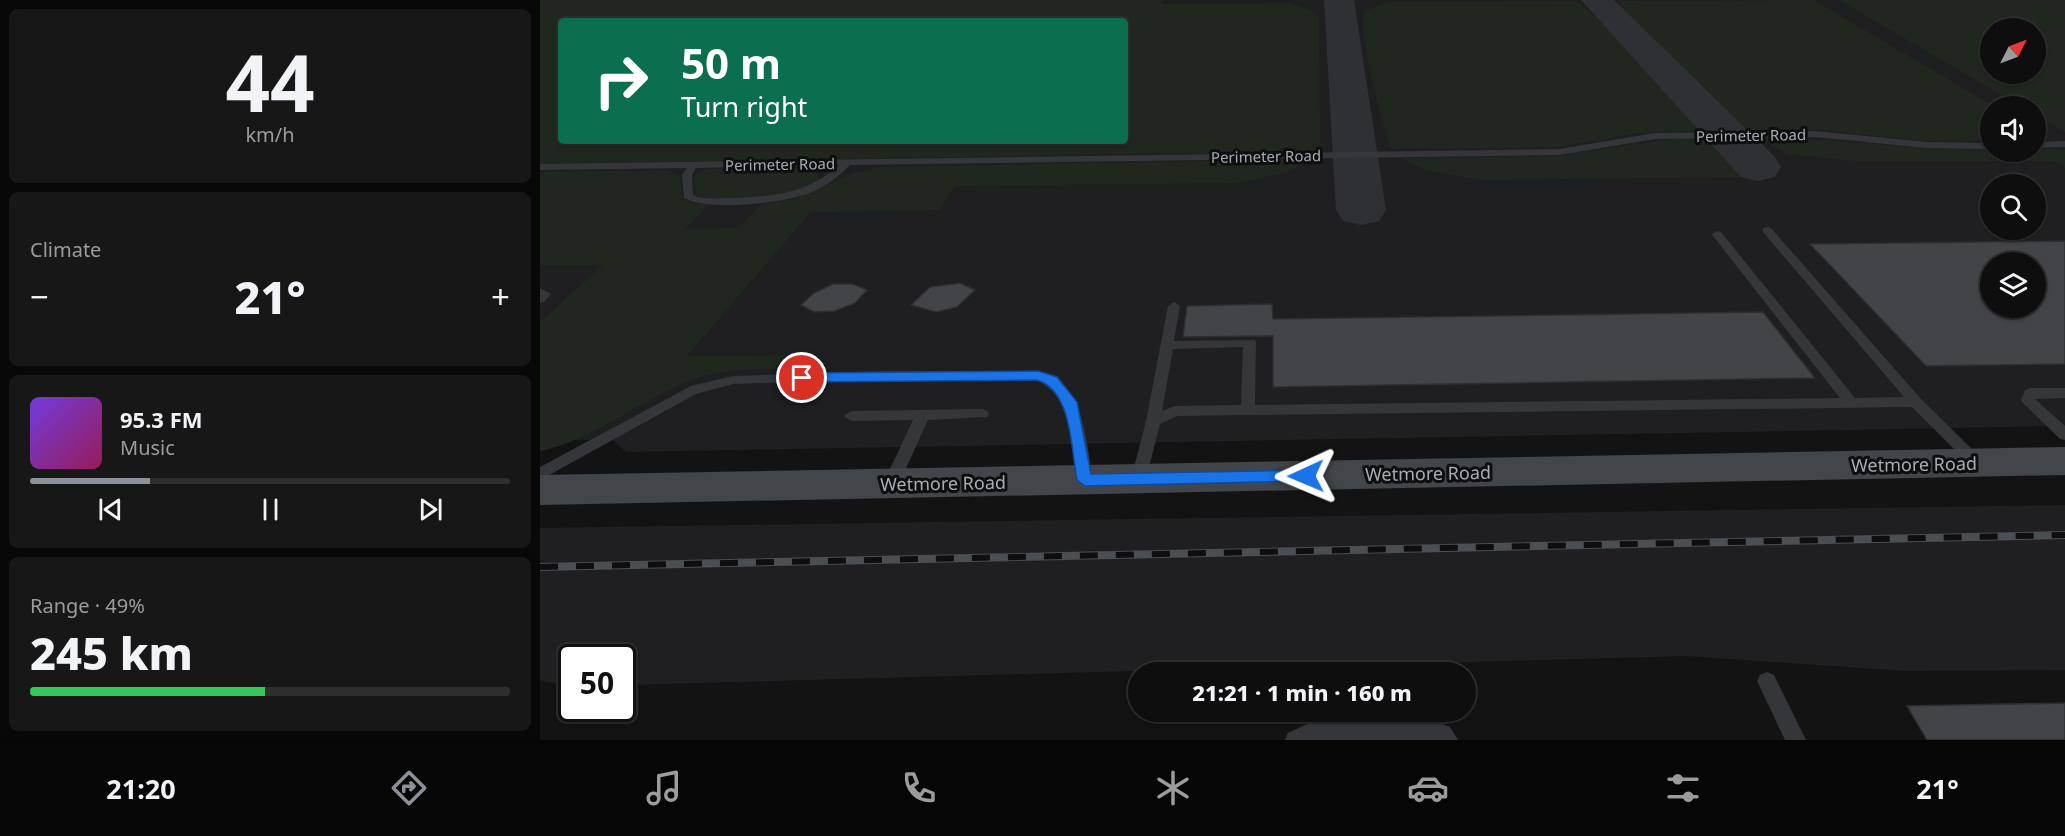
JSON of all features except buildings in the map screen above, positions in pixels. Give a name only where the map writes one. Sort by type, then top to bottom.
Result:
[{"type":"main road","name":"Wetmore Road","points":[[540,490],[2065,462]]},
{"type":"lane","name":"Perimeter Road","points":[[540,167],[1558,152],[1655,136],[1815,134],[1927,145],[1980,146]]},
{"type":"lane","points":[[2046,145],[2065,144]]},
{"type":"lane","points":[[693,165],[687,176],[688,196],[691,198],[771,201],[806,192],[829,180],[847,163]]},
{"type":"lane","points":[[1767,230],[1916,402],[1977,463]]},
{"type":"lane","points":[[1717,234],[1851,402]]},
{"type":"lane","points":[[540,292],[545,294],[540,299]]},
{"type":"lane","points":[[1139,479],[1154,421],[1174,306]]},
{"type":"lane","points":[[1167,345],[1251,343],[1248,410]]},
{"type":"lane","points":[[540,474],[691,391],[734,380],[894,375],[1026,375],[1052,380],[1070,402],[1085,480]]},
{"type":"lane","points":[[2065,393],[2030,393],[2028,400],[2065,435]]},
{"type":"lane","points":[[1154,421],[1175,411],[1916,402]]},
{"type":"lane","points":[[851,416],[982,414]]},
{"type":"lane","points":[[891,484],[923,415]]},
{"type":"lane","points":[[1767,681],[1796,740]]},
{"type":"lane","points":[[1295,740],[1309,733],[1443,734],[1448,740]]},
{"type":"shaded area","points":[[540,0],[2065,0],[2065,426],[626,452],[613,440],[540,440]]},
{"type":"shaded area","points":[[540,0],[1162,0],[1161,4],[1289,3],[1309,9],[1319,17],[1320,145],[1317,151],[540,164]]},
{"type":"shaded area","points":[[1814,0],[1980,98],[1980,140],[1923,141],[1819,130],[1748,130],[1690,81],[1620,7],[1619,1]]},
{"type":"shaded area","points":[[1839,0],[2065,0],[2065,132],[2046,121],[2046,96],[2003,96],[1982,84],[2046,84],[2046,18],[1980,18],[1980,83]]},
{"type":"shaded area","points":[[1575,1],[1585,7],[1616,37],[1704,131],[1637,133],[1560,147],[1391,149],[1367,56],[1363,20],[1365,11],[1387,2]]},
{"type":"shaded area","points":[[1760,138],[1980,149],[1980,161],[1855,161],[1787,154]]},
{"type":"shaded area","points":[[1672,139],[1711,139],[1746,177],[1480,180],[1425,170],[1400,158],[1555,156]]},
{"type":"shaded area","points":[[2046,149],[2065,150],[2065,168],[2053,161],[2046,161]]},
{"type":"shaded area","points":[[1311,159],[1286,173],[1236,183],[955,186],[940,210],[811,212],[687,356],[787,355],[776,369],[730,371],[703,376],[662,394],[582,437],[540,451],[540,322],[603,265],[540,265],[540,172],[666,170],[679,175],[683,199],[694,204],[710,204],[685,229],[738,228],[762,204],[795,199],[854,173],[879,167]]},
{"type":"shaded area","points":[[804,168],[803,170],[817,173],[820,179],[811,185],[778,195],[721,200],[696,194],[694,176],[706,169]]},
{"type":"shaded area","points":[[2065,505],[2065,670],[1904,671],[1687,656],[1467,662],[1128,662],[1128,671],[636,685],[636,644],[558,644],[558,684],[540,681],[540,528]]},
{"type":"taxiway","points":[[1339,0],[1361,210]]},
{"type":"taxiway","points":[[1596,0],[1758,167]]},
{"type":"railway","points":[[540,567],[2065,535]]},
{"type":"route","points":[[802,378],[894,375],[1038,376],[1052,380],[1063,390],[1070,402],[1085,480],[1306,476]]}]
